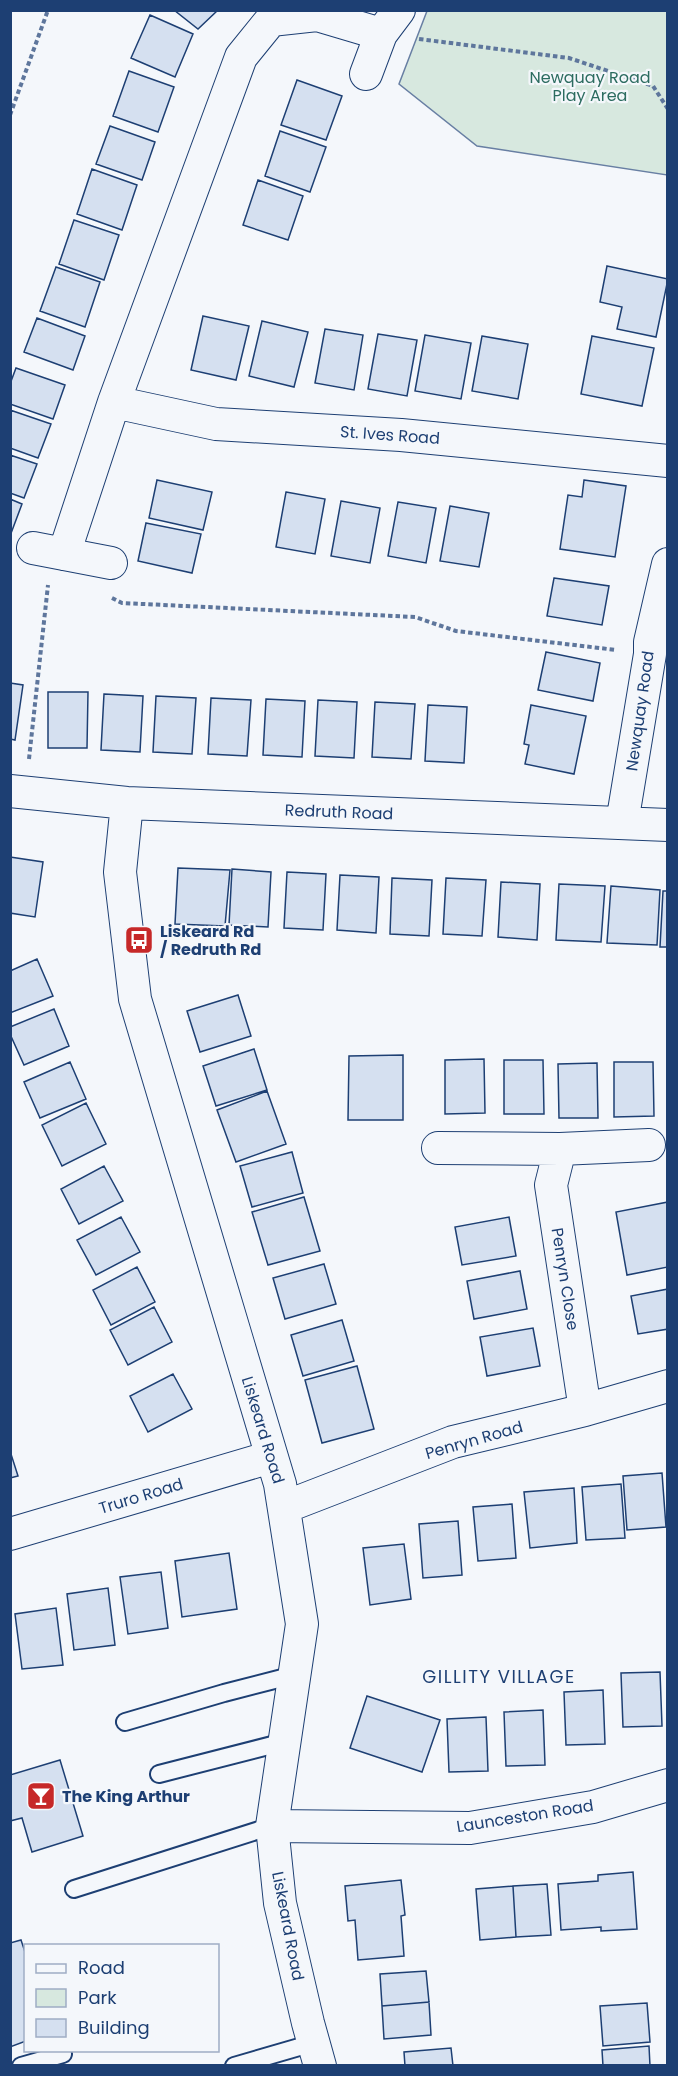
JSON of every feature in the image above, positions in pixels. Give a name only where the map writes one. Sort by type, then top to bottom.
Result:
[{"type":"street","points":[[64,554],[114,402],[241,57],[271,20],[317,15],[390,22],[366,74]]},
{"type":"street","name":"St. Ives Road","points":[[114,402],[216,424],[401,435],[668,461]]},
{"type":"street","points":[[33,548],[111,563]]},
{"type":"street","name":"Newquay Road","points":[[622,823],[650,654],[650,642],[668,564]]},
{"type":"street","name":"Redruth Road","points":[[18,792],[127,803],[668,825]]},
{"type":"street","name":"Liskeard Road","points":[[127,803],[120,872],[135,999],[285,1506],[302,1624],[272,1826],[280,1903],[317,2054]]},
{"type":"street","points":[[438,1148],[560,1149],[649,1145]]},
{"type":"street","name":"Penryn Close","points":[[560,1149],[551,1185],[585,1410]]},
{"type":"street","name":"Penryn Road","points":[[285,1506],[453,1442],[585,1410],[668,1386]]},
{"type":"street","name":"Truro Road","points":[[10,1534],[271,1457]]},
{"type":"street","name":"Launceston Road","points":[[272,1826],[470,1828],[593,1807],[668,1785]]},
{"type":"lane","points":[[125,1722],[294,1675]]},
{"type":"lane","points":[[159,1774],[284,1742]]},
{"type":"lane","points":[[74,1888],[272,1826]]},
{"type":"lane","points":[[21,2066],[63,2054]]},
{"type":"lane","points":[[234,2066],[317,2054]]},
{"type":"path","points":[[10,115],[48,10]]},
{"type":"path","points":[[390,22],[569,58],[653,86],[668,109]]},
{"type":"path","points":[[18,792],[50,569],[64,554]]},
{"type":"path","points":[[102,593],[122,603],[415,617],[456,631],[650,654]]},
{"type":"green space","name":"Newquay Road Play Area","points":[[427,11],[667,11],[667,175],[477,146],[399,84]]},
{"type":"building","points":[[174,10],[218,10],[198,29]]},
{"type":"building","points":[[150,15],[193,34],[175,77],[131,58]]},
{"type":"building","points":[[129,71],[174,87],[158,132],[113,116]]},
{"type":"building","points":[[297,80],[342,96],[326,140],[281,125]]},
{"type":"building","points":[[110,126],[155,142],[142,180],[96,164]]},
{"type":"building","points":[[280,131],[326,147],[310,192],[265,176]]},
{"type":"building","points":[[92,169],[137,185],[122,230],[77,214]]},
{"type":"building","points":[[258,180],[303,196],[288,240],[243,225]]},
{"type":"building","points":[[74,220],[119,235],[104,280],[59,264]]},
{"type":"building","points":[[607,266],[668,279],[656,337],[617,329],[622,307],[600,302]]},
{"type":"building","points":[[56,267],[100,282],[85,327],[40,311]]},
{"type":"building","points":[[203,316],[249,326],[236,380],[191,370]]},
{"type":"building","points":[[37,318],[85,336],[73,370],[24,352]]},
{"type":"building","points":[[262,321],[308,332],[294,387],[249,376]]},
{"type":"building","points":[[325,329],[363,335],[354,390],[315,383]]},
{"type":"building","points":[[378,334],[417,340],[407,396],[368,389]]},
{"type":"building","points":[[425,335],[471,343],[461,399],[415,391]]},
{"type":"building","points":[[482,336],[528,344],[518,399],[472,391]]},
{"type":"building","points":[[592,336],[654,348],[642,406],[581,394]]},
{"type":"building","points":[[16,368],[65,385],[53,419],[10,404],[10,384]]},
{"type":"building","points":[[10,410],[51,424],[38,458],[10,448]]},
{"type":"building","points":[[10,455],[37,464],[24,498],[10,493]]},
{"type":"building","points":[[157,480],[212,492],[203,530],[149,518]]},
{"type":"building","points":[[584,480],[626,486],[615,557],[560,549],[568,495],[582,497]]},
{"type":"building","points":[[286,492],[325,499],[315,554],[276,547]]},
{"type":"building","points":[[10,499],[22,504],[10,536]]},
{"type":"building","points":[[341,501],[380,508],[370,563],[331,556]]},
{"type":"building","points":[[398,502],[436,508],[426,563],[388,556]]},
{"type":"building","points":[[450,506],[489,513],[479,567],[440,561]]},
{"type":"building","points":[[146,523],[201,534],[192,573],[138,561]]},
{"type":"building","points":[[554,578],[609,586],[602,625],[547,616]]},
{"type":"building","points":[[546,652],[600,663],[593,701],[538,690]]},
{"type":"building","points":[[10,683],[23,685],[15,740],[10,739]]},
{"type":"building","points":[[48,692],[88,692],[87,748],[48,748]]},
{"type":"building","points":[[104,694],[143,696],[140,752],[101,750]]},
{"type":"building","points":[[156,696],[196,698],[192,754],[153,752]]},
{"type":"building","points":[[211,698],[251,700],[247,756],[208,754]]},
{"type":"building","points":[[266,699],[305,701],[302,757],[263,755]]},
{"type":"building","points":[[318,700],[357,702],[354,758],[315,756]]},
{"type":"building","points":[[375,702],[415,704],[411,759],[372,757]]},
{"type":"building","points":[[428,705],[467,707],[464,763],[425,761]]},
{"type":"building","points":[[531,705],[586,716],[574,774],[525,764],[529,745],[524,744]]},
{"type":"building","points":[[10,857],[43,862],[35,917],[10,913]]},
{"type":"building","points":[[178,868],[230,870],[225,926],[175,924]]},
{"type":"building","points":[[232,869],[271,872],[268,927],[229,925]]},
{"type":"building","points":[[287,872],[326,874],[323,930],[284,928]]},
{"type":"building","points":[[340,875],[379,877],[376,933],[337,930]]},
{"type":"building","points":[[392,878],[432,880],[429,936],[390,934]]},
{"type":"building","points":[[446,878],[486,880],[482,936],[443,934]]},
{"type":"building","points":[[501,882],[540,884],[537,940],[498,937]]},
{"type":"building","points":[[559,884],[605,886],[601,942],[556,940]]},
{"type":"building","points":[[611,886],[660,890],[657,945],[607,943]]},
{"type":"building","points":[[663,891],[668,891],[668,947],[660,947]]},
{"type":"building","points":[[37,959],[53,996],[10,1013],[10,971]]},
{"type":"building","points":[[238,995],[251,1036],[200,1052],[187,1011]]},
{"type":"building","points":[[54,1009],[69,1046],[24,1065],[10,1034],[10,1027]]},
{"type":"building","points":[[254,1049],[267,1090],[216,1106],[203,1066]]},
{"type":"building","points":[[403,1055],[403,1120],[348,1120],[349,1056]]},
{"type":"building","points":[[484,1059],[485,1113],[445,1114],[445,1060]]},
{"type":"building","points":[[504,1060],[543,1060],[544,1114],[504,1114]]},
{"type":"building","points":[[70,1062],[86,1099],[40,1118],[24,1082]]},
{"type":"building","points":[[614,1062],[653,1062],[654,1116],[614,1117]]},
{"type":"building","points":[[597,1063],[598,1118],[559,1118],[558,1064]]},
{"type":"building","points":[[267,1091],[286,1144],[236,1162],[217,1110]]},
{"type":"building","points":[[86,1103],[106,1144],[62,1166],[42,1125]]},
{"type":"building","points":[[292,1152],[303,1193],[252,1207],[240,1166]]},
{"type":"building","points":[[104,1166],[123,1201],[79,1224],[61,1189]]},
{"type":"building","points":[[304,1197],[320,1251],[268,1265],[252,1212]]},
{"type":"building","points":[[668,1202],[668,1267],[627,1275],[616,1212]]},
{"type":"building","points":[[121,1217],[140,1252],[96,1275],[77,1240]]},
{"type":"building","points":[[509,1217],[516,1256],[462,1265],[455,1227]]},
{"type":"building","points":[[324,1264],[336,1304],[285,1319],[273,1278]]},
{"type":"building","points":[[137,1267],[155,1302],[111,1325],[93,1290]]},
{"type":"building","points":[[520,1271],[527,1309],[474,1319],[467,1281]]},
{"type":"building","points":[[668,1289],[668,1329],[638,1334],[631,1296]]},
{"type":"building","points":[[154,1307],[172,1342],[128,1365],[110,1330]]},
{"type":"building","points":[[342,1320],[354,1361],[303,1376],[291,1335]]},
{"type":"building","points":[[533,1328],[540,1366],[487,1376],[480,1337]]},
{"type":"building","points":[[357,1366],[374,1429],[322,1443],[305,1380]]},
{"type":"building","points":[[173,1374],[192,1409],[148,1432],[130,1396]]},
{"type":"building","points":[[10,1451],[18,1476],[10,1478]]},
{"type":"building","points":[[662,1473],[666,1527],[627,1530],[623,1476]]},
{"type":"building","points":[[621,1484],[625,1538],[586,1540],[582,1487]]},
{"type":"building","points":[[574,1488],[577,1543],[530,1548],[524,1492]]},
{"type":"building","points":[[512,1504],[516,1558],[478,1561],[473,1507]]},
{"type":"building","points":[[458,1521],[462,1575],[423,1578],[419,1524]]},
{"type":"building","points":[[404,1544],[411,1599],[370,1605],[363,1548]]},
{"type":"building","points":[[229,1553],[237,1609],[182,1617],[175,1561]]},
{"type":"building","points":[[161,1572],[168,1628],[128,1634],[120,1577]]},
{"type":"building","points":[[108,1588],[115,1645],[74,1650],[67,1594]]},
{"type":"building","points":[[56,1608],[63,1665],[22,1669],[15,1614]]},
{"type":"building","points":[[660,1672],[662,1726],[623,1727],[621,1673]]},
{"type":"building","points":[[603,1690],[605,1744],[566,1745],[564,1692]]},
{"type":"building","points":[[367,1696],[440,1720],[422,1772],[350,1748]]},
{"type":"building","points":[[543,1710],[545,1765],[506,1766],[504,1712]]},
{"type":"building","points":[[486,1717],[488,1771],[449,1772],[447,1719]]},
{"type":"building","name":"The King Arthur","points":[[60,1760],[83,1836],[32,1852],[22,1818],[10,1821],[10,1775]]},
{"type":"building","points":[[633,1872],[637,1929],[601,1931],[601,1927],[561,1930],[558,1884],[598,1881],[598,1875]]},
{"type":"building","points":[[401,1880],[405,1915],[401,1916],[404,1956],[358,1960],[355,1920],[348,1921],[345,1886]]},
{"type":"building","points":[[547,1884],[551,1935],[516,1937],[513,1886]]},
{"type":"building","points":[[513,1886],[516,1937],[480,1940],[476,1889]]},
{"type":"building","points":[[21,1940],[24,1949],[24,2042],[10,2047],[10,1943]]},
{"type":"building","points":[[426,1971],[429,2002],[382,2006],[380,1974]]},
{"type":"building","points":[[429,2002],[431,2035],[384,2039],[382,2006]]},
{"type":"building","points":[[647,2003],[650,2042],[603,2046],[600,2006]]},
{"type":"building","points":[[649,2046],[650,2066],[603,2066],[602,2050]]},
{"type":"building","points":[[451,2048],[453,2066],[405,2066],[404,2052]]},
{"type":"place","name":"Liskeard Rd / Redruth Rd","points":[[139,940]]},
{"type":"place","name":"The King Arthur","points":[[41,1796]]},
{"type":"district","name":"GILLITY VILLAGE","points":[[499,1676]]}]
